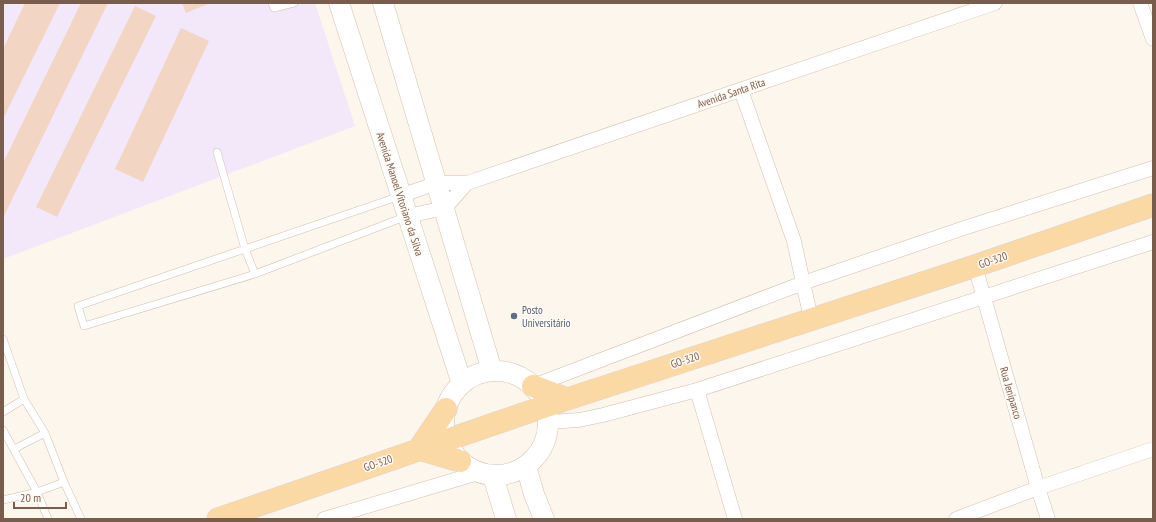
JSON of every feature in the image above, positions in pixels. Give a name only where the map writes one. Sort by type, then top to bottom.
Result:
[{"type":"main road","name":"GO-320","points":[[218,519],[446,439],[548,414],[567,399],[975,266],[1153,205]]},
{"type":"main road","points":[[533,386],[567,399]]},
{"type":"main road","points":[[446,409],[419,449],[460,461]]},
{"type":"street","name":"Avenida Manoel Vitoriano da Silva","points":[[339,3],[400,196],[462,384]]},
{"type":"street","points":[[384,3],[492,371]]},
{"type":"street","name":"Avenida Santa Rita","points":[[400,196],[437,183],[467,183],[995,3]]},
{"type":"street","points":[[1140,3],[1153,39]]},
{"type":"street","points":[[741,90],[794,241],[811,319]]},
{"type":"street","points":[[533,386],[803,283],[967,227],[1153,168]]},
{"type":"street","name":"Avenida Santa Rita","points":[[445,208],[467,183]]},
{"type":"street","points":[[407,216],[445,208]]},
{"type":"street","points":[[548,414],[579,420],[697,390],[1153,242]]},
{"type":"street","name":"Rua Jenipanco","points":[[975,266],[1048,519]]},
{"type":"street","points":[[324,519],[486,474],[511,474],[526,466],[539,454],[546,439],[548,414],[538,390],[525,379],[510,372],[492,371],[476,375],[462,384],[452,395],[446,409],[444,424],[446,439],[453,454],[464,465],[486,474],[506,519]]},
{"type":"street","points":[[697,390],[735,519]]},
{"type":"street","points":[[956,519],[1038,488],[1153,449]]},
{"type":"street","points":[[526,466],[534,494],[544,519]]},
{"type":"lane","points":[[272,3],[274,8],[294,3]]},
{"type":"lane","points":[[218,152],[245,249],[255,274]]},
{"type":"lane","points":[[400,196],[78,306],[84,326],[255,274],[407,216]]},
{"type":"lane","points":[[3,339],[24,399],[44,433],[81,519]]},
{"type":"lane","points":[[3,412],[24,399]]},
{"type":"lane","points":[[3,430],[37,492],[48,519]]},
{"type":"lane","points":[[14,449],[44,433]]},
{"type":"lane","points":[[3,500],[37,492],[64,482]]},
{"type":"shaded area","points":[[3,3],[315,3],[355,126],[3,259]]},
{"type":"building","points":[[25,3],[60,3],[3,119],[3,49]]},
{"type":"building","points":[[81,3],[108,3],[3,218],[3,163]]},
{"type":"building","points":[[182,3],[210,3],[186,13]]},
{"type":"building","points":[[135,6],[156,16],[57,217],[36,207]]},
{"type":"building","points":[[181,28],[209,41],[143,182],[115,169]]},
{"type":"place","name":"Posto Universitário","points":[[514,316]]}]
